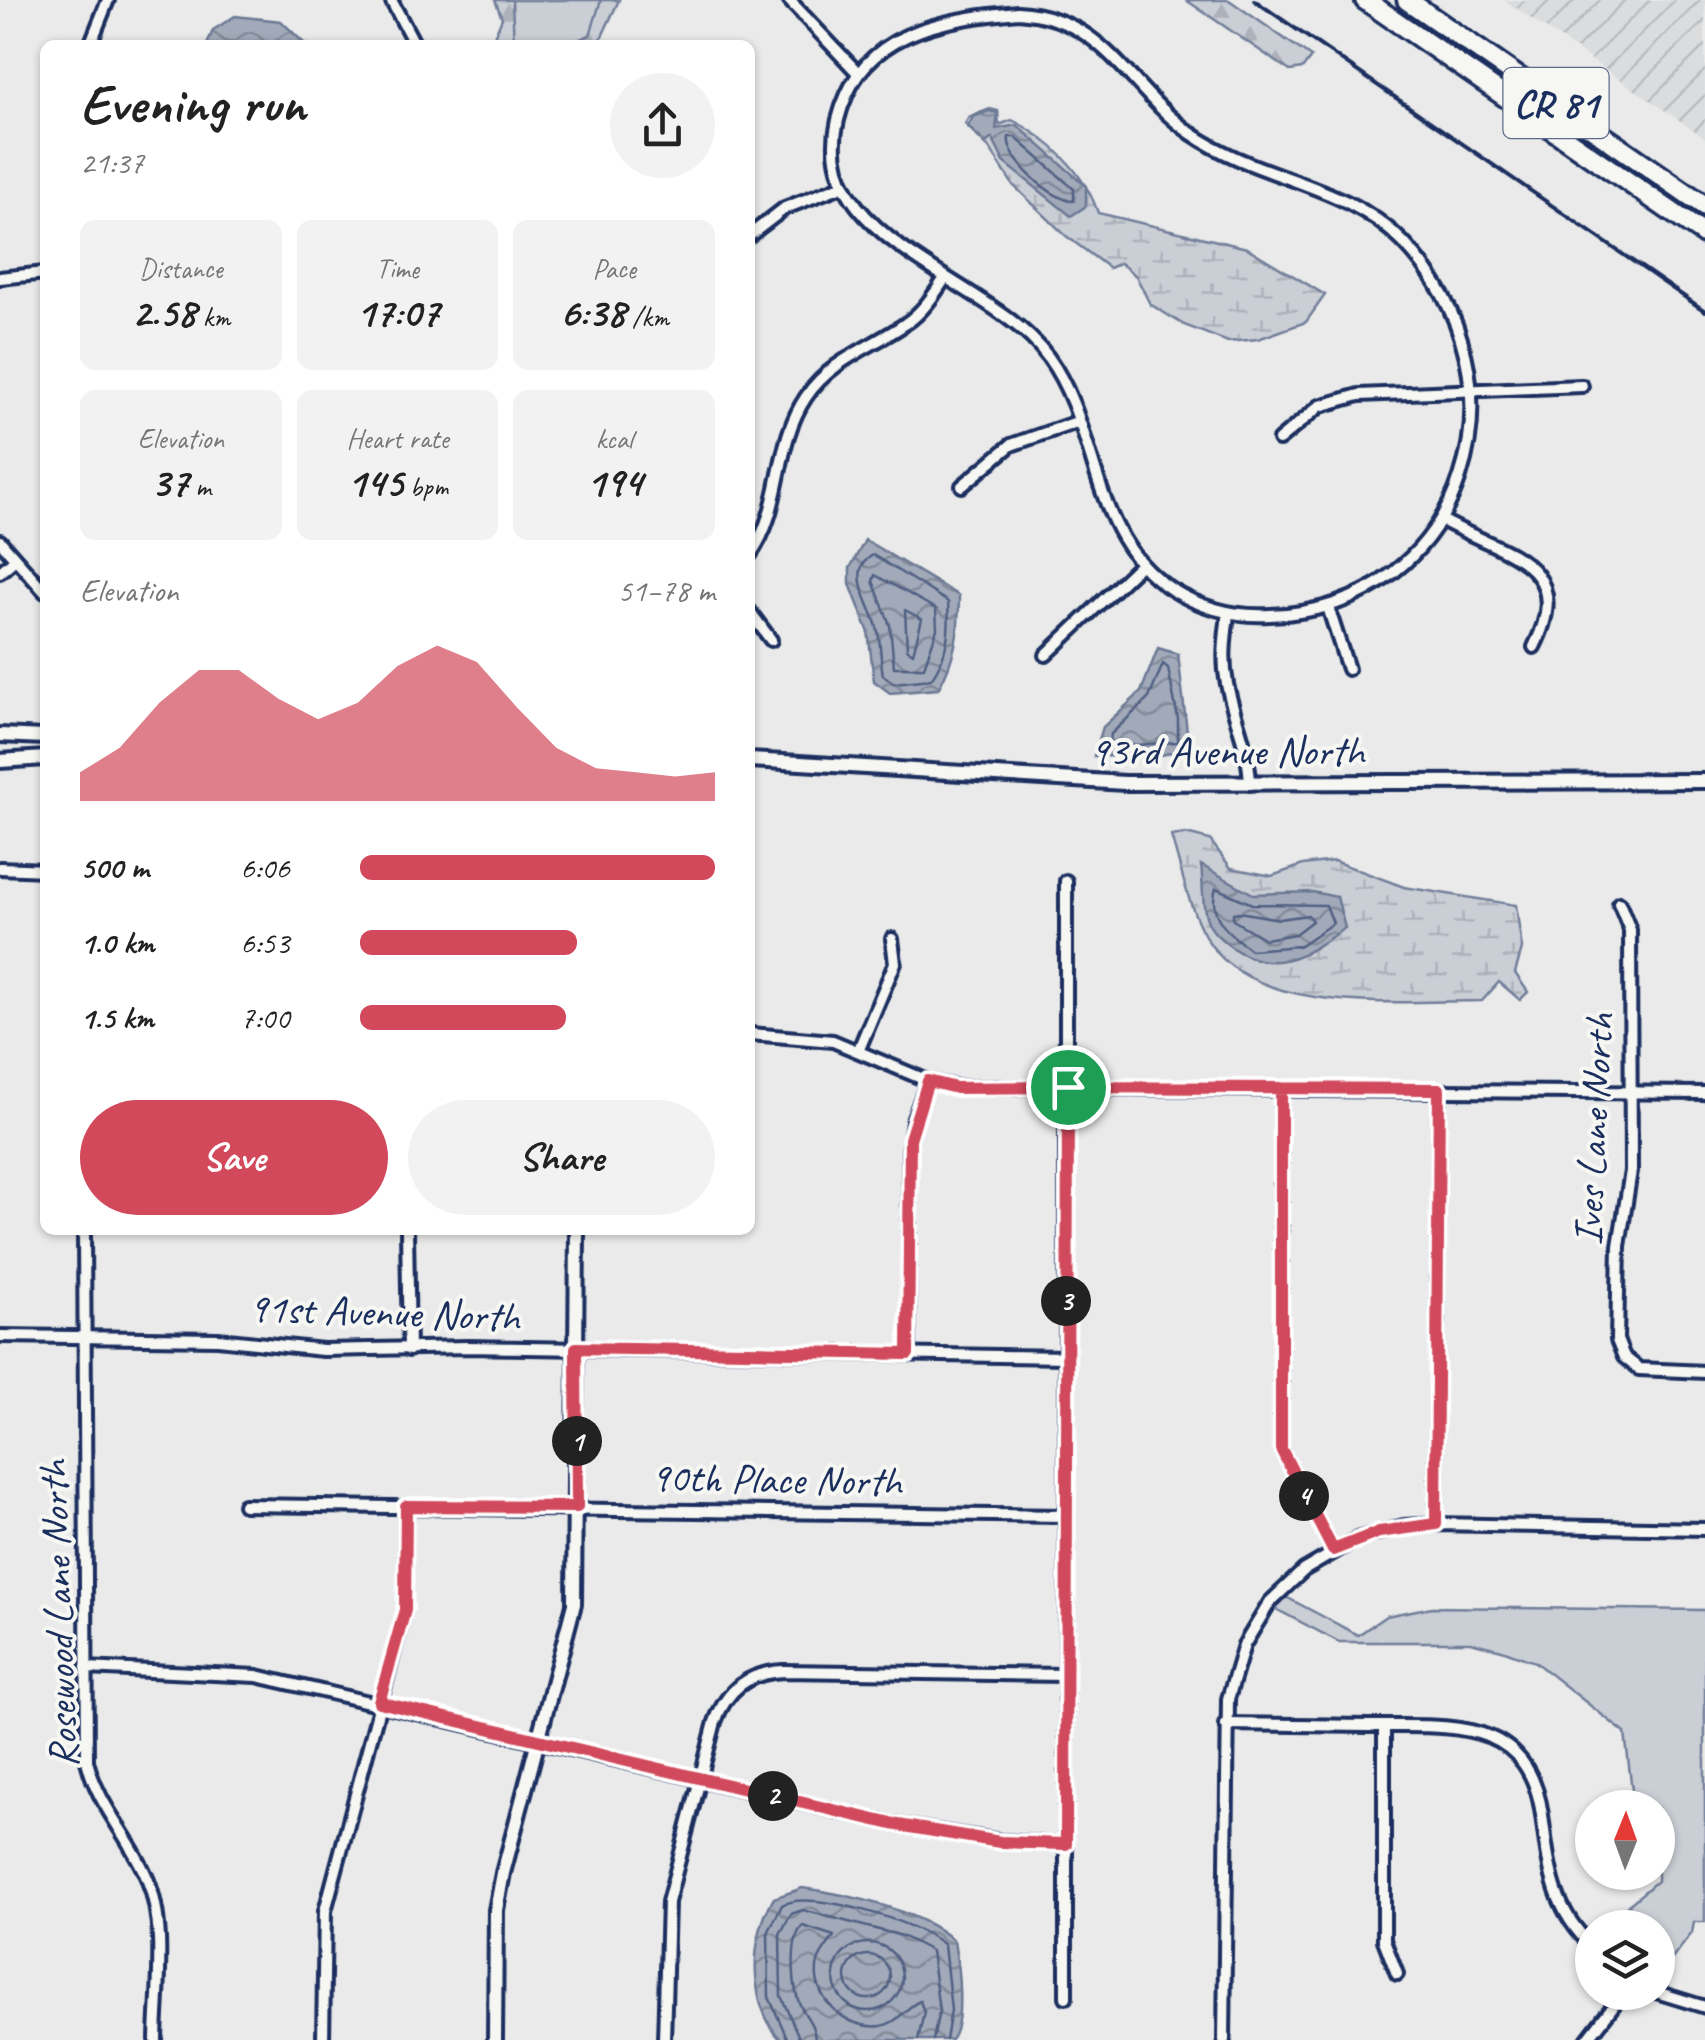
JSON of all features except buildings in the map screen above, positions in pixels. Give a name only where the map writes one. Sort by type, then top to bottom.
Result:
[{"type":"highway","name":"CR 81","points":[[1364,0],[1701,232]]},
{"type":"highway","name":"CR 81","points":[[1406,0],[1704,203]]},
{"type":"street","points":[[92,40],[108,0]]},
{"type":"street","points":[[391,0],[413,40]]},
{"type":"street","points":[[789,0],[858,73]]},
{"type":"street","points":[[995,14],[1040,14],[1084,30],[1192,134],[1222,152],[1348,200],[1403,241],[1426,268],[1459,329],[1473,394],[1466,460],[1442,520],[1414,553],[1379,583],[1328,607],[1295,614],[1228,614],[1185,598],[1140,565],[1104,504],[1061,379],[1032,338],[872,225],[844,185],[837,132],[845,97],[858,73],[902,37],[995,14]]},
{"type":"street","points":[[755,231],[785,208],[844,185]]},
{"type":"street","points":[[1701,232],[1704,203]]},
{"type":"street","points":[[0,278],[40,274]]},
{"type":"street","points":[[755,546],[770,520],[784,442],[808,394],[847,357],[915,316],[946,278]]},
{"type":"street","points":[[1279,440],[1320,406],[1339,399],[1582,386]]},
{"type":"street","points":[[962,486],[1012,445],[1077,422]]},
{"type":"street","points":[[1442,520],[1511,552],[1537,572],[1548,603],[1534,647]]},
{"type":"street","points":[[0,541],[40,587]]},
{"type":"street","points":[[0,572],[14,561]]},
{"type":"street","points":[[1046,655],[1140,565]]},
{"type":"street","points":[[1328,607],[1348,668]]},
{"type":"street","points":[[1228,614],[1224,658],[1233,708],[1247,748],[1250,784]]},
{"type":"street","points":[[755,618],[772,640]]},
{"type":"street","points":[[0,736],[40,737]]},
{"type":"street","points":[[0,761],[40,758]]},
{"type":"street","name":"93rd Avenue North","points":[[755,760],[993,778],[1250,784],[1705,781]]},
{"type":"street","points":[[0,868],[39,869]]},
{"type":"street","points":[[1066,880],[1066,1997]]},
{"type":"street","name":"Ives Lane North","points":[[1619,904],[1630,930],[1631,1171],[1618,1270],[1617,1340],[1624,1357],[1647,1371],[1705,1372]]},
{"type":"street","points":[[859,1050],[896,963],[892,939]]},
{"type":"street","points":[[755,1034],[810,1036],[859,1050],[928,1081],[956,1088],[1705,1094]]},
{"type":"street","points":[[908,1354],[910,1139],[928,1081]]},
{"type":"street","points":[[1281,1088],[1281,1449],[1333,1550]]},
{"type":"street","points":[[1436,1524],[1439,1089]]},
{"type":"street","name":"Rosewood Lane North","points":[[84,1235],[85,1735],[94,1787],[135,1853],[153,1894],[158,1926],[156,2040]]},
{"type":"street","points":[[407,1235],[409,1350]]},
{"type":"street","points":[[494,2040],[496,1910],[574,1604],[576,1235]]},
{"type":"street","name":"91st Avenue North","points":[[0,1336],[244,1340],[323,1350],[576,1348],[1066,1356]]},
{"type":"street","name":"90th Place North","points":[[244,1505],[1066,1516]]},
{"type":"street","points":[[323,2040],[325,1911],[405,1610],[406,1506]]},
{"type":"street","points":[[1224,2040],[1226,1724],[1233,1674],[1257,1620],[1282,1590],[1333,1550],[1379,1532],[1436,1524],[1705,1529]]},
{"type":"street","points":[[86,1668],[235,1673],[379,1702],[951,1836],[1066,1844]]},
{"type":"street","points":[[664,2040],[668,1902],[699,1779],[727,1695],[751,1676],[767,1672],[1066,1675]]},
{"type":"street","points":[[1226,1724],[1470,1728],[1488,1734],[1520,1758],[1538,1794],[1551,1884],[1575,1928]]},
{"type":"street","points":[[1384,1726],[1384,1940],[1398,1974]]},
{"type":"street","points":[[1675,1998],[1705,2007]]},
{"type":"street","points":[[1587,2040],[1610,2010]]},
{"type":"shaded area","points":[[1504,0],[1705,0],[1705,138]]},
{"type":"green space","points":[[495,0],[619,0],[600,40],[494,40],[502,18]]},
{"type":"green space","points":[[512,0],[601,0],[590,35],[578,40],[514,40]]},
{"type":"green space","points":[[1186,0],[1229,0],[1311,57],[1302,69],[1290,71]]},
{"type":"green space","points":[[990,109],[998,111],[999,125],[1012,120],[1039,136],[1064,158],[1084,184],[1098,213],[1247,248],[1325,295],[1306,322],[1258,339],[1228,342],[1184,325],[1150,304],[1136,276],[1120,263],[1109,268],[1065,235],[1013,185],[990,149],[965,124],[969,117]]},
{"type":"green space","points":[[1186,834],[1210,840],[1231,868],[1272,876],[1303,865],[1334,861],[1404,887],[1516,905],[1522,949],[1515,973],[1528,992],[1520,1000],[1499,982],[1482,1001],[1375,1002],[1298,994],[1263,984],[1234,968],[1204,933],[1171,836]]},
{"type":"green space","points":[[1286,1597],[1358,1635],[1386,1616],[1432,1607],[1705,1610],[1705,1922],[1694,1922],[1692,1933],[1675,1955],[1675,1910],[1621,1910],[1646,1890],[1675,1890],[1675,1790],[1632,1790],[1625,1733],[1535,1662],[1470,1642],[1339,1642],[1276,1609]]},
{"type":"water","points":[[235,16],[281,21],[301,40],[209,40],[213,30]]},
{"type":"water","points":[[989,111],[998,113],[996,129],[1017,125],[1086,186],[1086,206],[1071,216],[1004,162],[992,138],[985,144],[968,126],[973,117]]},
{"type":"water","points":[[865,540],[959,596],[955,644],[938,689],[890,693],[874,681],[868,630],[850,584],[850,568]]},
{"type":"water","points":[[1158,648],[1178,654],[1189,749],[1152,757],[1094,756],[1103,727],[1141,692]]},
{"type":"water","points":[[1201,865],[1253,894],[1313,892],[1337,897],[1345,928],[1301,955],[1287,959],[1258,960],[1242,954],[1218,936],[1208,922]]},
{"type":"water","points":[[802,1888],[862,1899],[904,1913],[954,1941],[959,2008],[951,2040],[781,2040],[762,2009],[757,1951],[774,1898]]},
{"type":"railway","points":[[1254,0],[1705,311]]},
{"type":"route","points":[[1068,1087],[956,1088],[928,1081],[910,1139],[908,1354],[576,1348],[577,1507],[406,1506],[405,1610],[379,1702],[892,1824],[1000,1842],[1066,1844],[1068,1087],[1281,1088],[1280,1432],[1281,1449],[1333,1550],[1379,1532],[1436,1524],[1439,1089],[1159,1088],[1068,1087]]}]
